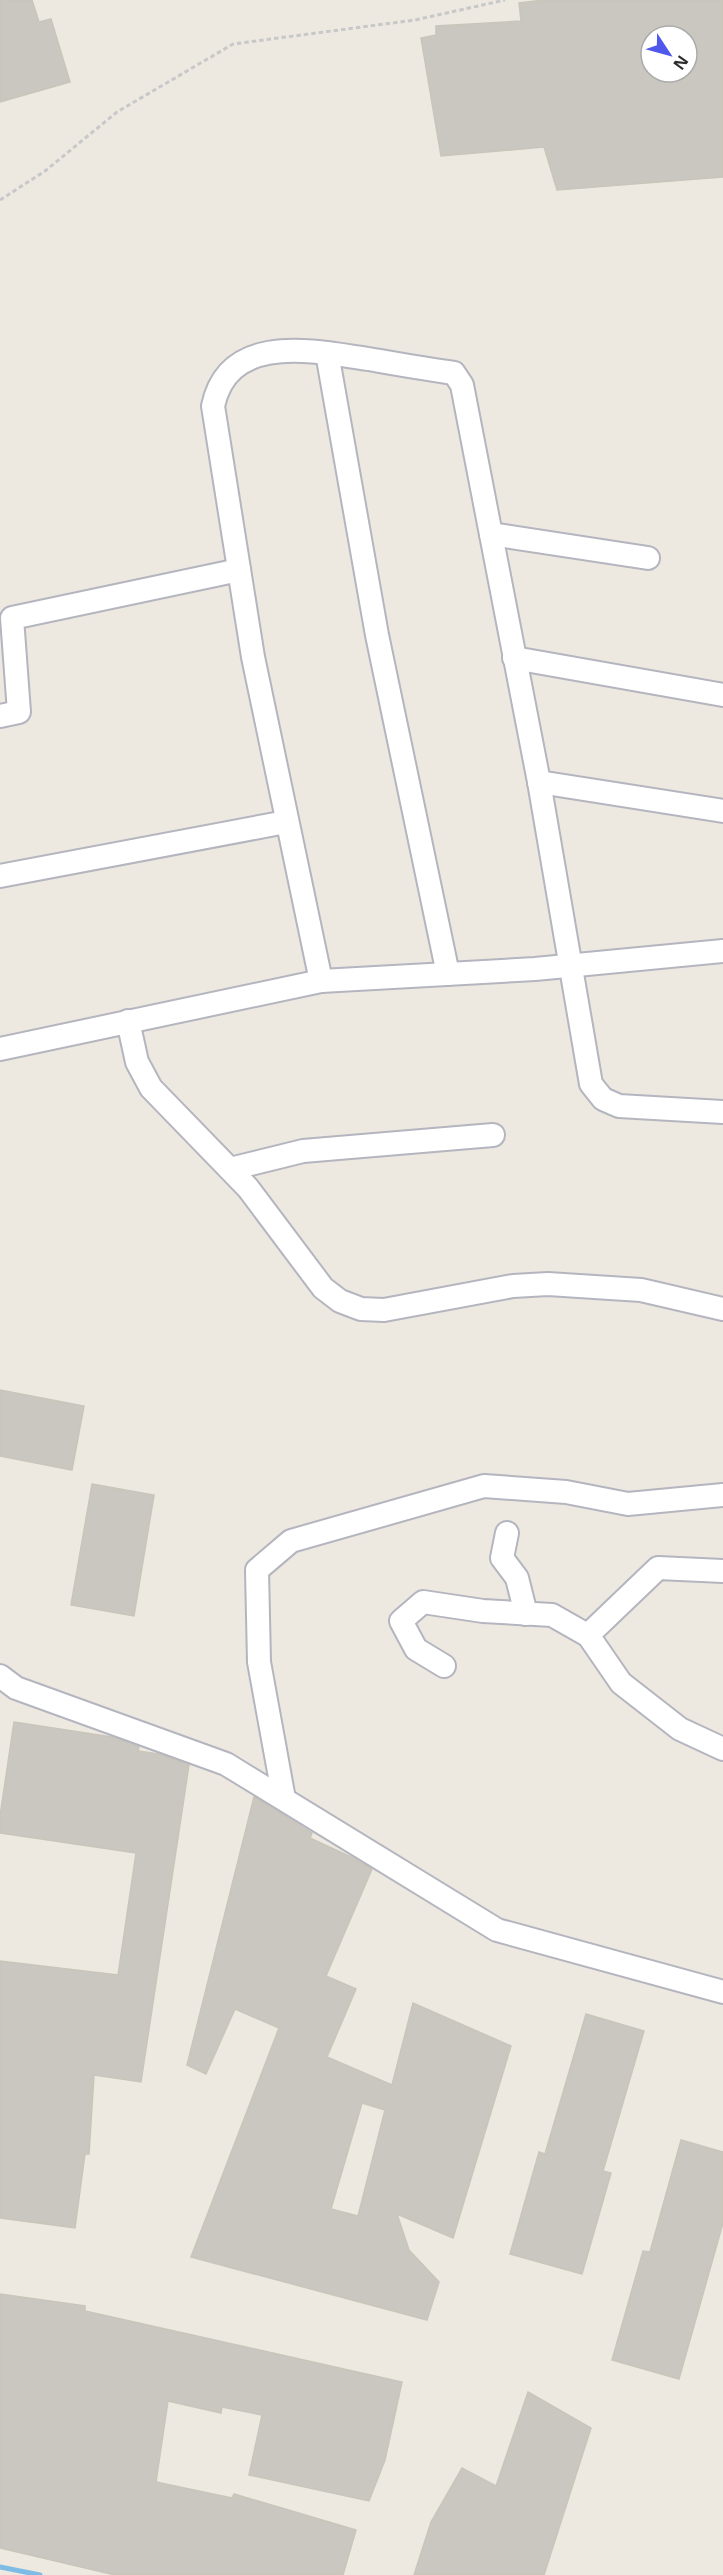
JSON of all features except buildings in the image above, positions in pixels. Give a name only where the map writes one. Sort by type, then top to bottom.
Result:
[{"type":"street","points":[[321,981],[253,657],[213,406],[215,393],[229,372],[249,358],[298,349],[454,373],[459,378],[464,390],[539,782],[591,1084],[603,1099],[619,1106],[723,1112]]},
{"type":"street","points":[[327,353],[377,635],[448,974]]},
{"type":"street","points":[[491,534],[648,558]]},
{"type":"street","points":[[0,716],[19,712],[12,618],[239,570]]},
{"type":"street","points":[[514,658],[723,695]]},
{"type":"street","points":[[539,782],[723,811]]},
{"type":"street","points":[[0,876],[286,822]]},
{"type":"street","points":[[0,1049],[321,981],[571,966],[723,951]]},
{"type":"street","points":[[128,1021],[137,1062],[151,1088],[248,1188],[323,1288],[340,1301],[361,1309],[384,1310],[513,1286],[548,1284],[641,1290],[723,1309]]},
{"type":"street","points":[[230,1169],[303,1151],[493,1135]]},
{"type":"street","points":[[284,1799],[259,1662],[257,1570],[291,1541],[484,1486],[566,1492],[628,1504],[723,1494]]},
{"type":"street","points":[[507,1533],[502,1558],[517,1578],[526,1614]]},
{"type":"street","points":[[589,1636],[658,1568],[723,1571]]},
{"type":"street","points":[[444,1666],[416,1649],[401,1621],[423,1602],[483,1611],[552,1615],[589,1636],[621,1683],[680,1729],[723,1749]]},
{"type":"street","points":[[0,1676],[16,1688],[226,1764],[497,1930],[723,1992]]},
{"type":"path","points":[[0,200],[45,171],[117,112],[233,44],[415,20],[505,0]]},
{"type":"waterway","points":[[0,2567],[40,2575]]}]
